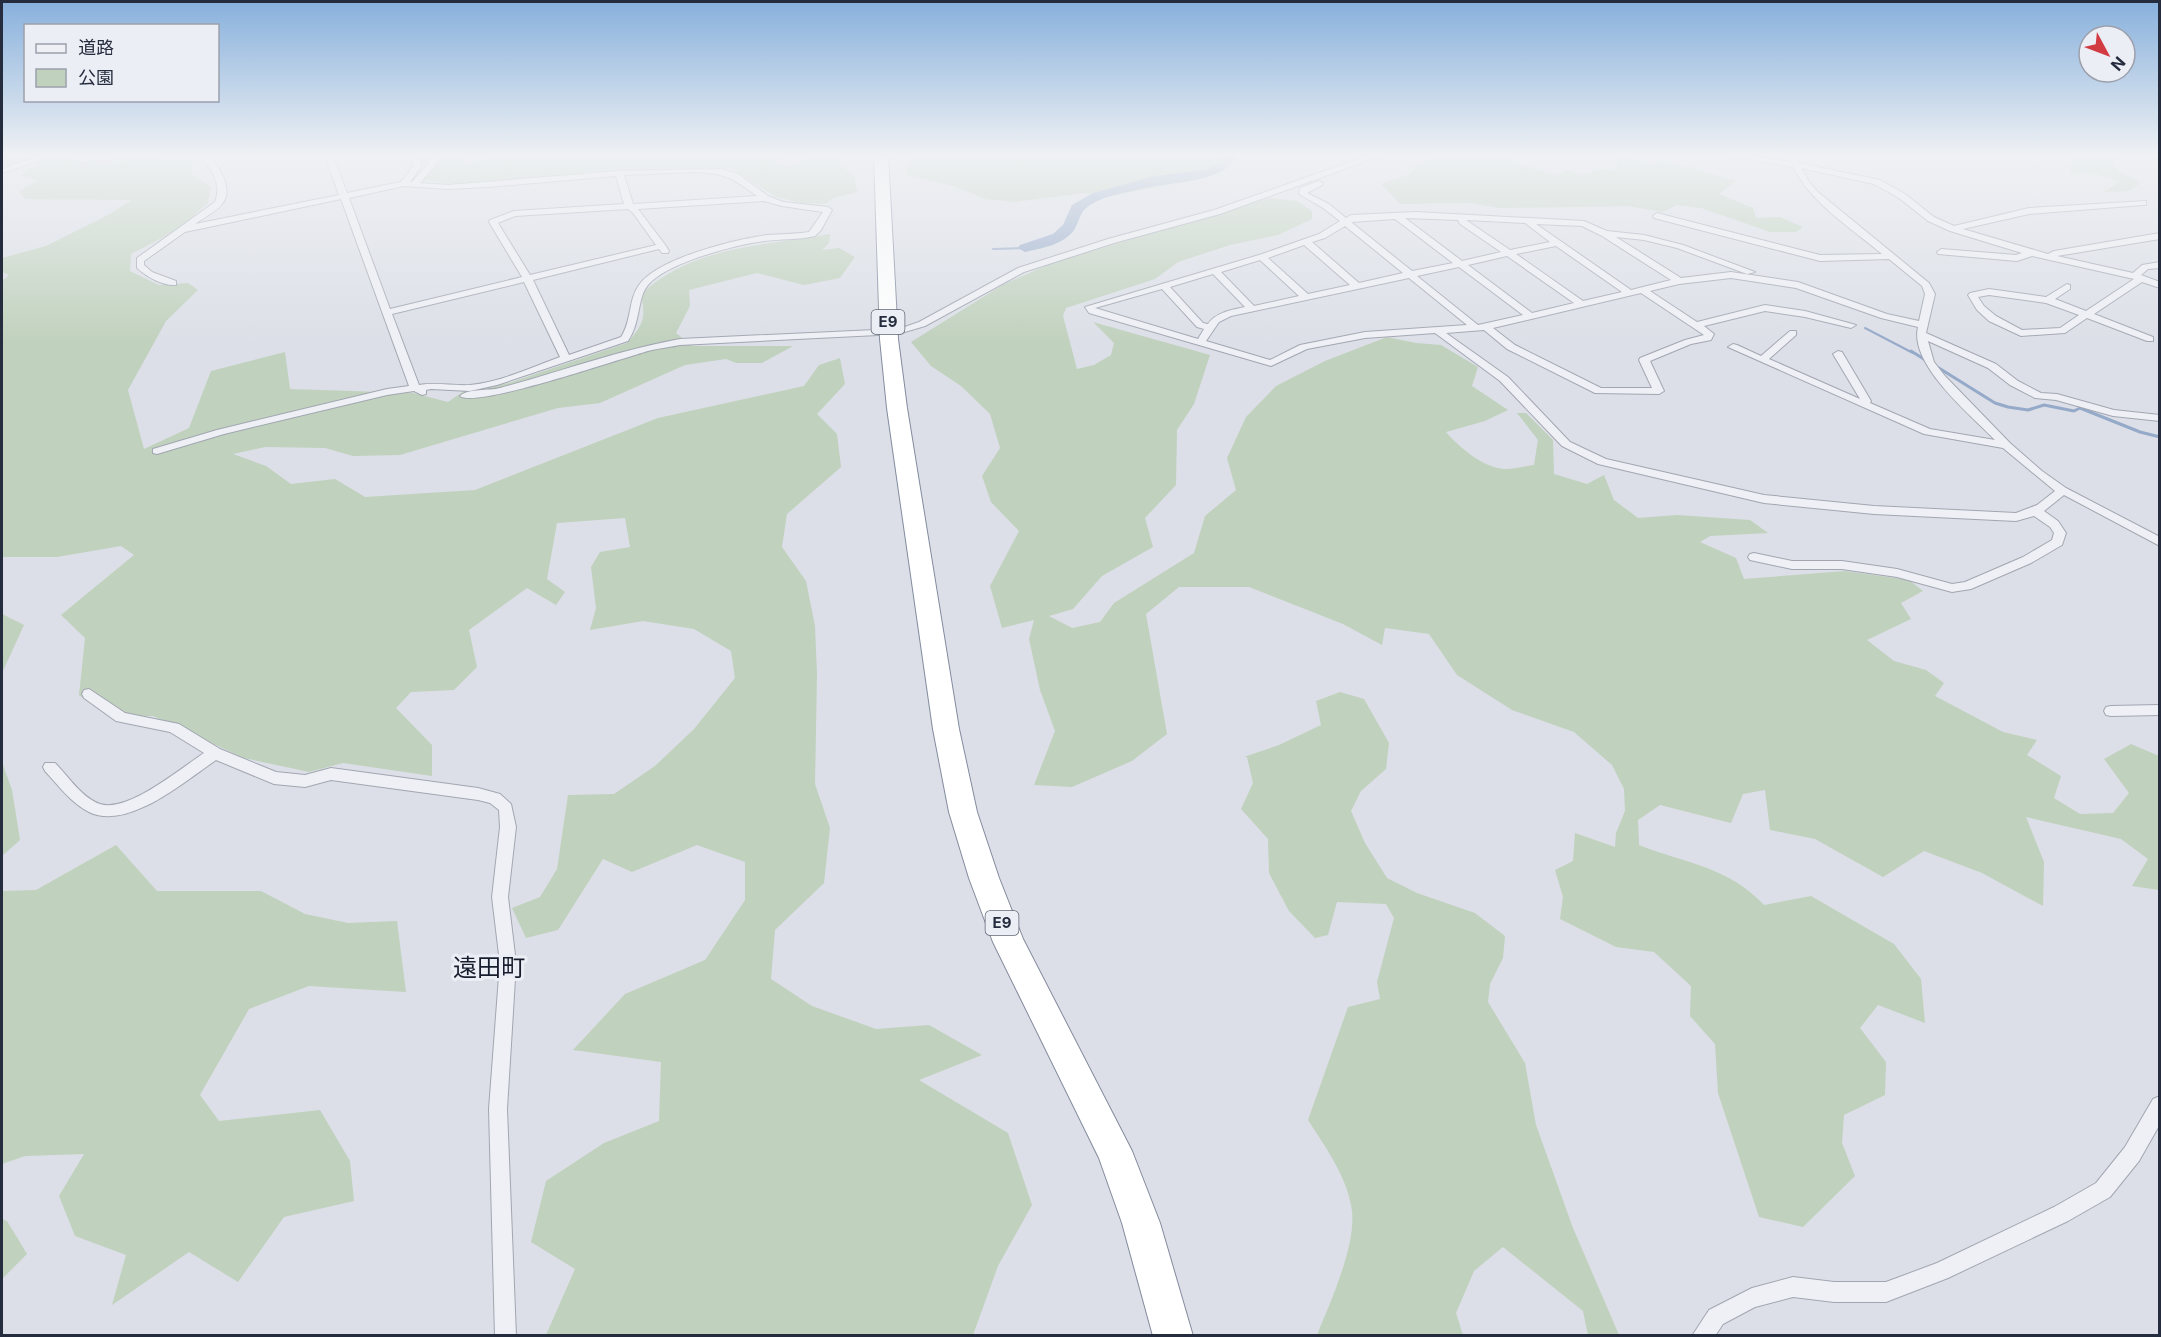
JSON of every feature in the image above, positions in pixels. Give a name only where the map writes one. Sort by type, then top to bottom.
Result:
[{"type":"highway","name":"E9","points":[[884,218],[889,339],[908,487],[946,729],[963,812],[980,867],[1009,942],[1114,1151],[1141,1223],[1173,1335]]},
{"type":"street","points":[[173,283],[149,274],[140,266],[140,260],[159,244],[200,218]]},
{"type":"street","points":[[184,229],[236,218]]},
{"type":"street","points":[[352,218],[415,388]]},
{"type":"street","points":[[502,218],[493,222],[527,278],[566,359]]},
{"type":"street","points":[[641,218],[662,246],[671,264]]},
{"type":"street","points":[[157,451],[344,401],[415,388],[470,388],[497,382],[625,339],[637,316],[636,299],[644,283],[671,264],[682,263],[740,243],[812,234],[823,218]]},
{"type":"street","points":[[898,331],[922,324],[1021,270],[1111,241],[1194,218]]},
{"type":"street","points":[[1339,218],[1481,328],[1511,347],[1599,391],[1659,391],[1644,360],[1688,342],[1708,338],[1709,334],[1642,290]]},
{"type":"street","points":[[1361,218],[1343,222],[1322,236],[1262,257],[1090,307],[1092,310],[1271,363],[1304,347],[1354,337],[1389,332],[1481,328],[1712,275],[1761,278],[1798,285],[1921,329],[1992,366],[2014,383],[2039,396],[2057,398],[2113,413],[2160,418]]},
{"type":"street","points":[[1400,218],[1530,316]]},
{"type":"street","points":[[1461,218],[1463,222],[1581,304]]},
{"type":"street","points":[[1466,218],[1584,224],[1605,234],[1678,281]]},
{"type":"street","points":[[1666,218],[1820,258],[1893,256]]},
{"type":"street","points":[[1846,218],[1926,285],[1930,294],[1921,329],[1929,362],[1941,378],[2006,445],[2062,490],[2160,542]]},
{"type":"street","points":[[1930,218],[1953,229],[2031,253],[2139,277],[2160,285]]},
{"type":"street","points":[[1953,229],[1991,218]]},
{"type":"street","points":[[1529,223],[1630,293]]},
{"type":"street","points":[[1605,234],[1645,238],[1673,245],[1741,268],[1761,278]]},
{"type":"street","points":[[2049,258],[2054,254],[2160,236]]},
{"type":"street","points":[[1306,242],[1357,286]]},
{"type":"street","points":[[1201,342],[1208,327],[1215,320],[1228,314],[1556,243]]},
{"type":"street","points":[[387,312],[662,246]]},
{"type":"street","points":[[1941,252],[2017,258],[2031,253]]},
{"type":"street","points":[[1262,257],[1306,297]]},
{"type":"street","points":[[2150,339],[2086,315],[2048,300],[1989,292],[1973,296],[1990,316],[2021,333],[2062,331],[2086,315],[2139,277],[2145,267],[2160,265]]},
{"type":"street","points":[[1214,270],[1252,309]]},
{"type":"street","points":[[1163,285],[1200,325],[1208,327]]},
{"type":"street","points":[[2048,300],[2067,287]]},
{"type":"street","points":[[1696,325],[1765,308],[1805,314],[1851,326]]},
{"type":"street","points":[[1438,331],[1504,379],[1566,444],[1602,462],[1764,499],[1805,504],[2016,517],[2037,512],[2054,501],[2062,490]]},
{"type":"street","points":[[415,388],[441,396],[471,397],[498,392],[652,347],[680,342],[875,333]]},
{"type":"street","points":[[1762,359],[1793,333]]},
{"type":"street","points":[[1733,347],[1928,432],[2006,445]]},
{"type":"street","points":[[1838,354],[1866,401],[1863,404]]},
{"type":"street","points":[[1754,557],[1792,565],[1842,565],[1909,576],[1952,588],[1960,587],[2027,560],[2058,542],[2060,534],[2054,524],[2037,512]]},
{"type":"street","points":[[89,694],[121,717],[174,728],[215,753],[274,778],[305,781],[331,774],[478,794],[495,798],[506,808],[508,827],[500,897],[508,963],[508,988],[498,1109],[506,1335]]},
{"type":"street","points":[[2111,711],[2160,710]]},
{"type":"street","points":[[50,767],[81,798],[100,811],[120,809],[146,798],[215,753]]},
{"type":"street","points":[[1702,1335],[1716,1317],[1752,1298],[1793,1287],[1834,1292],[1886,1292],[1941,1271],[2061,1214],[2103,1190],[2132,1154],[2160,1105]]},
{"type":"green space","points":[[101,218],[190,218],[177,230],[131,254],[130,271],[159,285],[188,283],[198,290],[166,321],[128,390],[144,449],[189,428],[211,371],[285,352],[290,389],[413,393],[448,402],[464,391],[509,383],[627,343],[637,331],[642,320],[641,294],[662,278],[707,257],[755,245],[830,234],[829,243],[822,250],[839,248],[855,257],[840,278],[804,285],[757,273],[689,290],[690,306],[676,333],[693,346],[793,346],[762,363],[736,363],[726,359],[685,365],[600,403],[558,408],[400,455],[353,456],[325,448],[265,447],[233,454],[266,466],[291,484],[335,479],[365,497],[475,490],[658,418],[804,386],[819,365],[840,358],[845,384],[817,414],[837,434],[841,467],[787,514],[782,547],[806,581],[815,626],[817,674],[815,784],[830,828],[824,883],[775,930],[771,979],[812,1006],[876,1029],[929,1025],[982,1055],[919,1080],[1008,1133],[1032,1205],[998,1266],[973,1335],[546,1335],[575,1269],[531,1242],[546,1181],[604,1143],[659,1121],[661,1062],[573,1050],[625,994],[705,960],[745,900],[745,862],[697,845],[632,872],[603,859],[558,930],[526,938],[512,908],[540,897],[557,869],[568,795],[614,794],[655,766],[694,729],[735,678],[731,651],[694,629],[643,621],[590,630],[596,608],[591,567],[600,552],[630,547],[625,518],[557,523],[547,579],[565,592],[556,605],[527,588],[469,630],[477,667],[454,690],[411,692],[396,708],[432,745],[432,776],[343,763],[309,772],[244,758],[153,716],[109,717],[79,695],[85,638],[61,615],[134,555],[121,546],[57,557],[2,557],[2,281],[9,275],[2,272],[2,258],[46,246]]},
{"type":"green space","points":[[1201,218],[1312,218],[1278,235],[1230,245],[1178,262],[1155,279],[1066,308],[1063,316],[1077,369],[1094,365],[1111,355],[1114,343],[1093,322],[1210,355],[1194,404],[1177,430],[1176,485],[1145,518],[1153,547],[1102,576],[1073,609],[1049,616],[1072,628],[1100,622],[1114,603],[1194,553],[1205,516],[1236,490],[1227,458],[1246,417],[1276,386],[1325,361],[1387,337],[1441,345],[1478,367],[1472,386],[1508,410],[1485,421],[1446,432],[1481,461],[1506,469],[1534,465],[1538,440],[1517,413],[1526,413],[1553,440],[1554,474],[1587,484],[1604,475],[1614,500],[1638,518],[1677,515],[1750,520],[1768,533],[1710,536],[1700,542],[1736,558],[1744,579],[1845,571],[1909,580],[1923,591],[1901,603],[1911,619],[1867,640],[1894,661],[1926,670],[1944,683],[1935,696],[2003,732],[2037,740],[2027,755],[2061,776],[2054,798],[2080,814],[2113,813],[2129,793],[2104,759],[2131,744],[2159,756],[2159,890],[2132,886],[2148,859],[2121,839],[2026,817],[2044,862],[2043,906],[1982,873],[1924,851],[1883,877],[1815,839],[1770,830],[1765,790],[1743,794],[1731,823],[1660,805],[1638,820],[1639,845],[1721,874],[1750,892],[1764,905],[1811,896],[1894,944],[1921,979],[1925,1023],[1878,1005],[1860,1028],[1886,1062],[1885,1095],[1844,1115],[1842,1143],[1855,1176],[1803,1227],[1759,1217],[1718,1093],[1715,1044],[1690,1016],[1691,986],[1654,952],[1616,947],[1560,919],[1563,897],[1555,870],[1573,861],[1575,833],[1615,847],[1616,833],[1625,811],[1624,789],[1612,765],[1574,732],[1512,710],[1457,675],[1429,634],[1385,628],[1382,645],[1343,624],[1249,587],[1179,587],[1146,614],[1167,734],[1132,761],[1072,787],[1034,785],[1055,731],[1040,690],[1029,639],[1034,620],[1002,628],[990,586],[1019,531],[991,502],[982,476],[1000,448],[990,414],[961,386],[931,366],[911,342],[1004,284],[1055,262]]},
{"type":"green space","points":[[1731,218],[1783,218],[1803,227],[1796,232],[1770,232]]},
{"type":"green space","points":[[2,614],[24,625],[2,673]]},
{"type":"green space","points":[[1340,692],[1364,699],[1389,743],[1386,769],[1361,791],[1351,811],[1365,843],[1387,878],[1417,893],[1475,913],[1505,936],[1503,958],[1490,984],[1488,1002],[1525,1063],[1536,1125],[1573,1228],[1619,1335],[1588,1335],[1583,1311],[1503,1247],[1474,1271],[1456,1313],[1463,1335],[1317,1335],[1346,1257],[1350,1241],[1352,1211],[1341,1175],[1308,1120],[1348,1007],[1380,999],[1377,982],[1394,918],[1386,904],[1337,902],[1328,935],[1315,938],[1289,911],[1269,873],[1268,839],[1241,809],[1253,783],[1247,757],[1244,757],[1279,745],[1321,725],[1316,701]]},
{"type":"green space","points":[[2,762],[12,790],[20,840],[2,856]]},
{"type":"green space","points":[[116,845],[157,891],[261,891],[305,914],[348,923],[397,921],[406,992],[309,986],[249,1009],[200,1095],[219,1121],[320,1110],[350,1161],[354,1201],[284,1217],[238,1282],[189,1252],[112,1305],[126,1255],[75,1236],[59,1196],[84,1154],[25,1156],[2,1164],[2,891],[36,890]]},
{"type":"green space","points":[[2,1219],[7,1221],[27,1254],[2,1279]]},
{"type":"waterway","points":[[1025,248],[1058,237],[1069,227],[1073,218]]},
{"type":"waterway","points":[[993,249],[1025,248]]},
{"type":"waterway","points":[[1865,328],[1913,353]]},
{"type":"waterway","points":[[1911,351],[1927,361]]},
{"type":"waterway","points":[[1934,365],[1995,403],[2028,410],[2044,405],[2074,411],[2080,408],[2140,432],[2160,437]]},
{"type":"district","name":"遠田町","points":[[489,968]]}]
